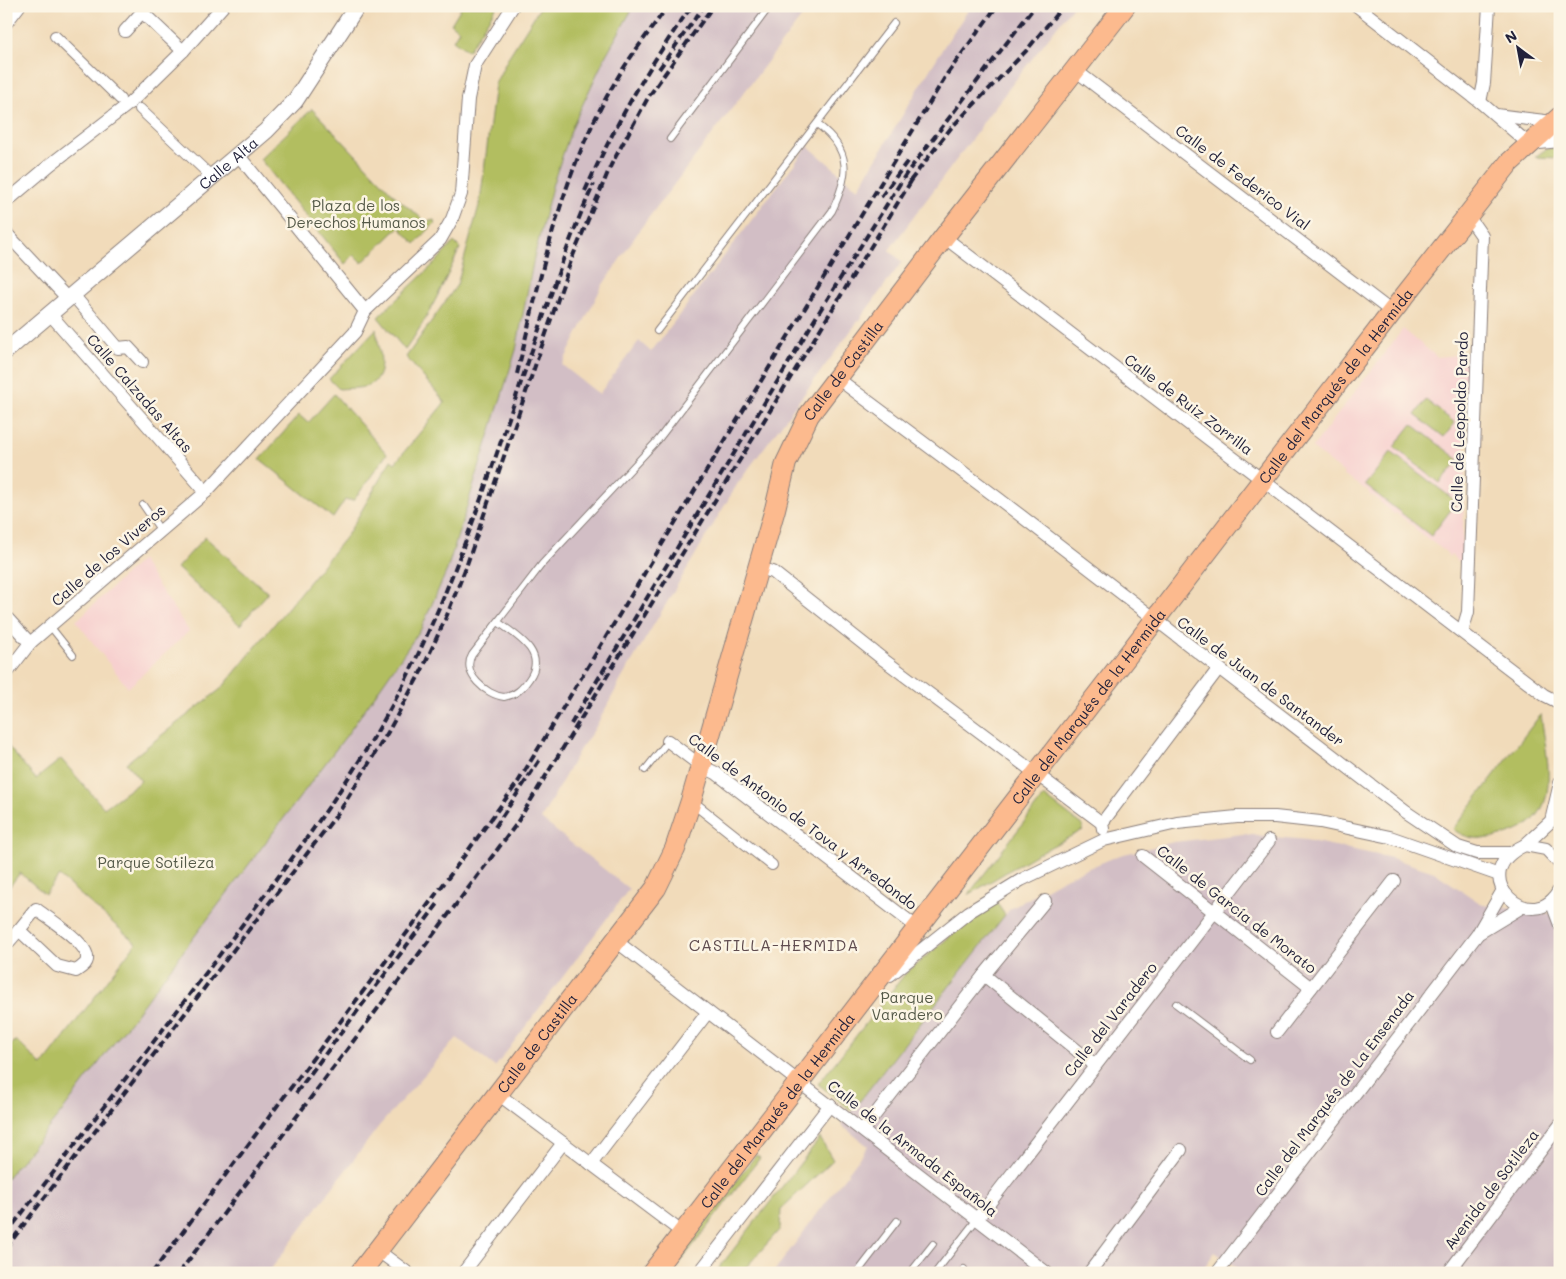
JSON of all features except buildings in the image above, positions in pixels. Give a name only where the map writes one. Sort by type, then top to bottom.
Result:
[{"type":"main road","name":"Calle de Castilla","points":[[360,1273],[656,888],[675,849],[691,801],[758,568],[786,462],[809,415],[944,237],[1082,75],[1125,6]]},
{"type":"main road","name":"Calle del Marqués de la Hermida","points":[[652,1273],[1392,312],[1509,163],[1556,120]]},
{"type":"street","points":[[6,23],[19,6]]},
{"type":"street","points":[[6,202],[51,164],[130,104],[183,51],[223,6]]},
{"type":"street","name":"Calle Alta","points":[[6,351],[239,156],[295,100],[357,6]]},
{"type":"street","name":"Calle de los Viveros","points":[[6,674],[30,643],[206,492],[355,332],[365,311],[440,240],[452,219],[461,194],[468,99],[475,65],[513,6]]},
{"type":"street","points":[[1357,6],[1480,102],[1529,144],[1560,142]]},
{"type":"street","points":[[1480,102],[1484,83],[1489,6]]},
{"type":"street","points":[[125,31],[142,12],[183,51]]},
{"type":"street","points":[[55,36],[120,99]]},
{"type":"street","name":"Calle de Federico Vial","points":[[1082,75],[1392,312]]},
{"type":"street","points":[[140,109],[212,177]]},
{"type":"street","points":[[1496,115],[1556,120]]},
{"type":"street","points":[[239,156],[365,311]]},
{"type":"street","name":"Calle de Leopoldo Pardo","points":[[1462,632],[1468,612],[1482,236],[1468,216]]},
{"type":"street","points":[[6,233],[118,348],[128,347],[142,362]]},
{"type":"street","name":"Calle de Ruiz Zorrilla","points":[[944,237],[1462,632],[1560,704]]},
{"type":"street","name":"Calle Calzadas Altas","points":[[50,314],[206,492]]},
{"type":"street","name":"Calle de Juan de Santander","points":[[837,378],[999,499],[1406,812],[1438,832],[1451,844],[1477,854],[1510,853]]},
{"type":"street","points":[[758,568],[773,572],[884,660],[1102,823]]},
{"type":"street","points":[[6,617],[30,643]]},
{"type":"street","points":[[1104,840],[1102,823],[1218,668]]},
{"type":"street","name":"Calle de Antonio de Tova y Arredondo","points":[[668,741],[701,766],[716,773],[918,928]]},
{"type":"street","points":[[1557,894],[1539,907],[1522,907],[1514,903],[1503,890],[1499,876],[1504,860],[1510,853],[1525,845],[1555,819],[1560,783]]},
{"type":"street","points":[[691,801],[772,865]]},
{"type":"street","points":[[867,994],[986,901],[1051,865],[1104,840],[1177,823],[1237,817],[1275,817],[1320,822],[1375,833],[1499,876]]},
{"type":"street","name":"Calle del Varadero","points":[[977,1219],[1212,912],[1269,841]]},
{"type":"street","points":[[1525,845],[1546,849],[1554,855],[1560,864]]},
{"type":"street","name":"Calle de García de Morato","points":[[1143,856],[1311,988]]},
{"type":"street","points":[[1277,1032],[1394,881]]},
{"type":"street","name":"Calle del Marqués de La Ensenada","points":[[1217,1273],[1477,934],[1503,890]]},
{"type":"street","points":[[1557,894],[1560,925]]},
{"type":"street","points":[[863,1130],[984,975],[1046,900]]},
{"type":"street","name":"Calle del Marqués de La Ensenada","points":[[1477,934],[1522,907]]},
{"type":"street","points":[[6,945],[36,909],[82,943],[88,957],[86,963],[76,970],[57,966],[19,930]]},
{"type":"street","name":"Calle de la Armada Española","points":[[616,941],[799,1080],[1047,1273]]},
{"type":"street","points":[[984,975],[1095,1065]]},
{"type":"street","points":[[591,1164],[708,1012]]},
{"type":"street","points":[[498,1094],[682,1233]]},
{"type":"street","points":[[699,1273],[830,1105]]},
{"type":"street","name":"Avenida de Sotileza","points":[[1448,1273],[1560,1125]]},
{"type":"street","points":[[463,1273],[562,1143]]},
{"type":"street","points":[[1089,1273],[1181,1150]]},
{"type":"street","points":[[377,1250],[408,1273]]},
{"type":"lane","points":[[670,139],[770,6]]},
{"type":"lane","points":[[657,331],[894,23]]},
{"type":"lane","points":[[498,622],[528,644],[536,661],[532,675],[523,688],[504,697],[495,695],[474,679],[468,667],[472,655],[542,564],[658,440],[832,211],[843,189],[845,166],[836,143],[817,124]]},
{"type":"lane","points":[[143,505],[161,531]]},
{"type":"lane","points":[[50,626],[73,655]]},
{"type":"lane","points":[[645,770],[668,741]]},
{"type":"lane","points":[[1176,1004],[1250,1060]]},
{"type":"lane","points":[[935,1273],[977,1219]]},
{"type":"lane","points":[[856,1273],[898,1221]]},
{"type":"lane","points":[[910,1273],[933,1244]]},
{"type":"shaded area","points":[[634,6],[810,6],[643,225],[602,286],[562,365],[599,394],[639,341],[651,352],[808,146],[858,189],[946,43],[971,6],[1073,6],[983,122],[889,250],[902,262],[738,483],[622,678],[594,730],[580,749],[541,819],[629,889],[495,1067],[457,1038],[379,1126],[268,1273],[6,1273],[6,1179],[64,1109],[349,732],[421,629],[447,570],[516,350],[534,258],[553,183],[573,125],[606,55]]},
{"type":"shaded area","points":[[1403,329],[1437,357],[1468,354],[1462,560],[1458,561],[1451,555],[1449,557],[1446,552],[1414,529],[1415,527],[1396,513],[1394,514],[1371,496],[1368,491],[1343,475],[1344,473],[1312,448]]},
{"type":"shaded area","points":[[141,560],[189,631],[128,688],[76,621]]},
{"type":"shaded area","points":[[1243,834],[1306,840],[1392,858],[1434,872],[1483,905],[1560,915],[1560,1273],[1244,1273],[1215,1252],[1200,1273],[773,1273],[868,1146],[841,1125],[1010,909],[1065,878],[1120,855],[1174,842]]},
{"type":"green space","points":[[462,6],[497,6],[468,51],[453,40],[459,30],[451,24]]},
{"type":"green space","name":"Parque Sotileza","points":[[541,6],[634,6],[606,55],[573,125],[553,183],[534,258],[516,350],[447,570],[421,629],[349,732],[64,1109],[6,1179],[6,1050],[16,1040],[42,1066],[136,943],[59,876],[45,894],[20,873],[6,891],[6,744],[36,779],[61,759],[104,808],[141,781],[126,763],[222,688],[348,534],[391,460],[395,463],[445,402],[406,357],[457,285],[480,202],[495,84],[509,56]]},
{"type":"green space","name":"Plaza de los Derechos Humanos","points":[[312,109],[397,198],[426,222],[434,220],[435,223],[415,244],[399,227],[362,263],[354,255],[345,264],[260,159]]},
{"type":"green space","points":[[1560,147],[1559,158],[1535,157],[1546,149]]},
{"type":"green space","points":[[454,242],[460,248],[428,313],[405,350],[378,317],[435,263]]},
{"type":"green space","points":[[376,329],[381,361],[378,376],[374,382],[367,386],[339,389],[329,379]]},
{"type":"green space","points":[[334,394],[387,454],[354,500],[345,500],[333,518],[260,459],[299,415],[308,423]]},
{"type":"green space","points":[[1426,400],[1455,423],[1444,437],[1415,415]]},
{"type":"green space","points":[[1412,424],[1459,460],[1440,483],[1394,447]]},
{"type":"green space","points":[[1391,452],[1457,502],[1431,536],[1365,485]]},
{"type":"green space","points":[[205,537],[268,593],[240,625],[177,568]]},
{"type":"green space","points":[[1541,714],[1548,771],[1548,788],[1544,804],[1536,818],[1522,829],[1501,836],[1482,838],[1458,833],[1453,829]]},
{"type":"green space","points":[[1044,796],[1083,826],[1083,830],[1035,855],[968,895]]},
{"type":"green space","name":"Parque Varadero","points":[[996,902],[1005,915],[852,1111],[818,1084],[905,974],[948,938]]},
{"type":"green space","points":[[820,1138],[833,1160],[781,1209],[780,1229],[741,1273],[720,1273],[719,1268]]},
{"type":"green space","points":[[756,1155],[760,1158],[672,1273],[666,1273]]},
{"type":"railway","points":[[517,374],[544,262],[566,189],[580,153],[596,118],[620,74],[668,6]]},
{"type":"railway","points":[[585,191],[608,142],[647,73],[692,6]]},
{"type":"railway","points":[[659,69],[704,6]]},
{"type":"railway","points":[[6,1248],[341,809],[388,732],[422,670],[466,567],[572,258],[611,165],[649,96],[713,6]]},
{"type":"railway","points":[[152,1273],[518,782],[947,74],[997,6]]},
{"type":"railway","points":[[826,301],[906,174],[1035,6]]},
{"type":"railway","points":[[910,181],[951,128],[1026,51],[1063,6]]},
{"type":"railway","points":[[881,197],[909,159]]},
{"type":"railway","points":[[179,1273],[515,826],[913,178]]},
{"type":"railway","points":[[6,1234],[179,1009],[307,837],[352,772],[393,704],[429,631],[461,554],[560,269],[594,184]]},
{"type":"railway","points":[[571,724],[824,304]]},
{"type":"railway","points":[[495,827],[541,758]]},
{"type":"railway","points":[[296,1093],[440,901]]},
{"type":"district","name":"CASTILLA-HERMIDA","points":[[774,944]]}]
